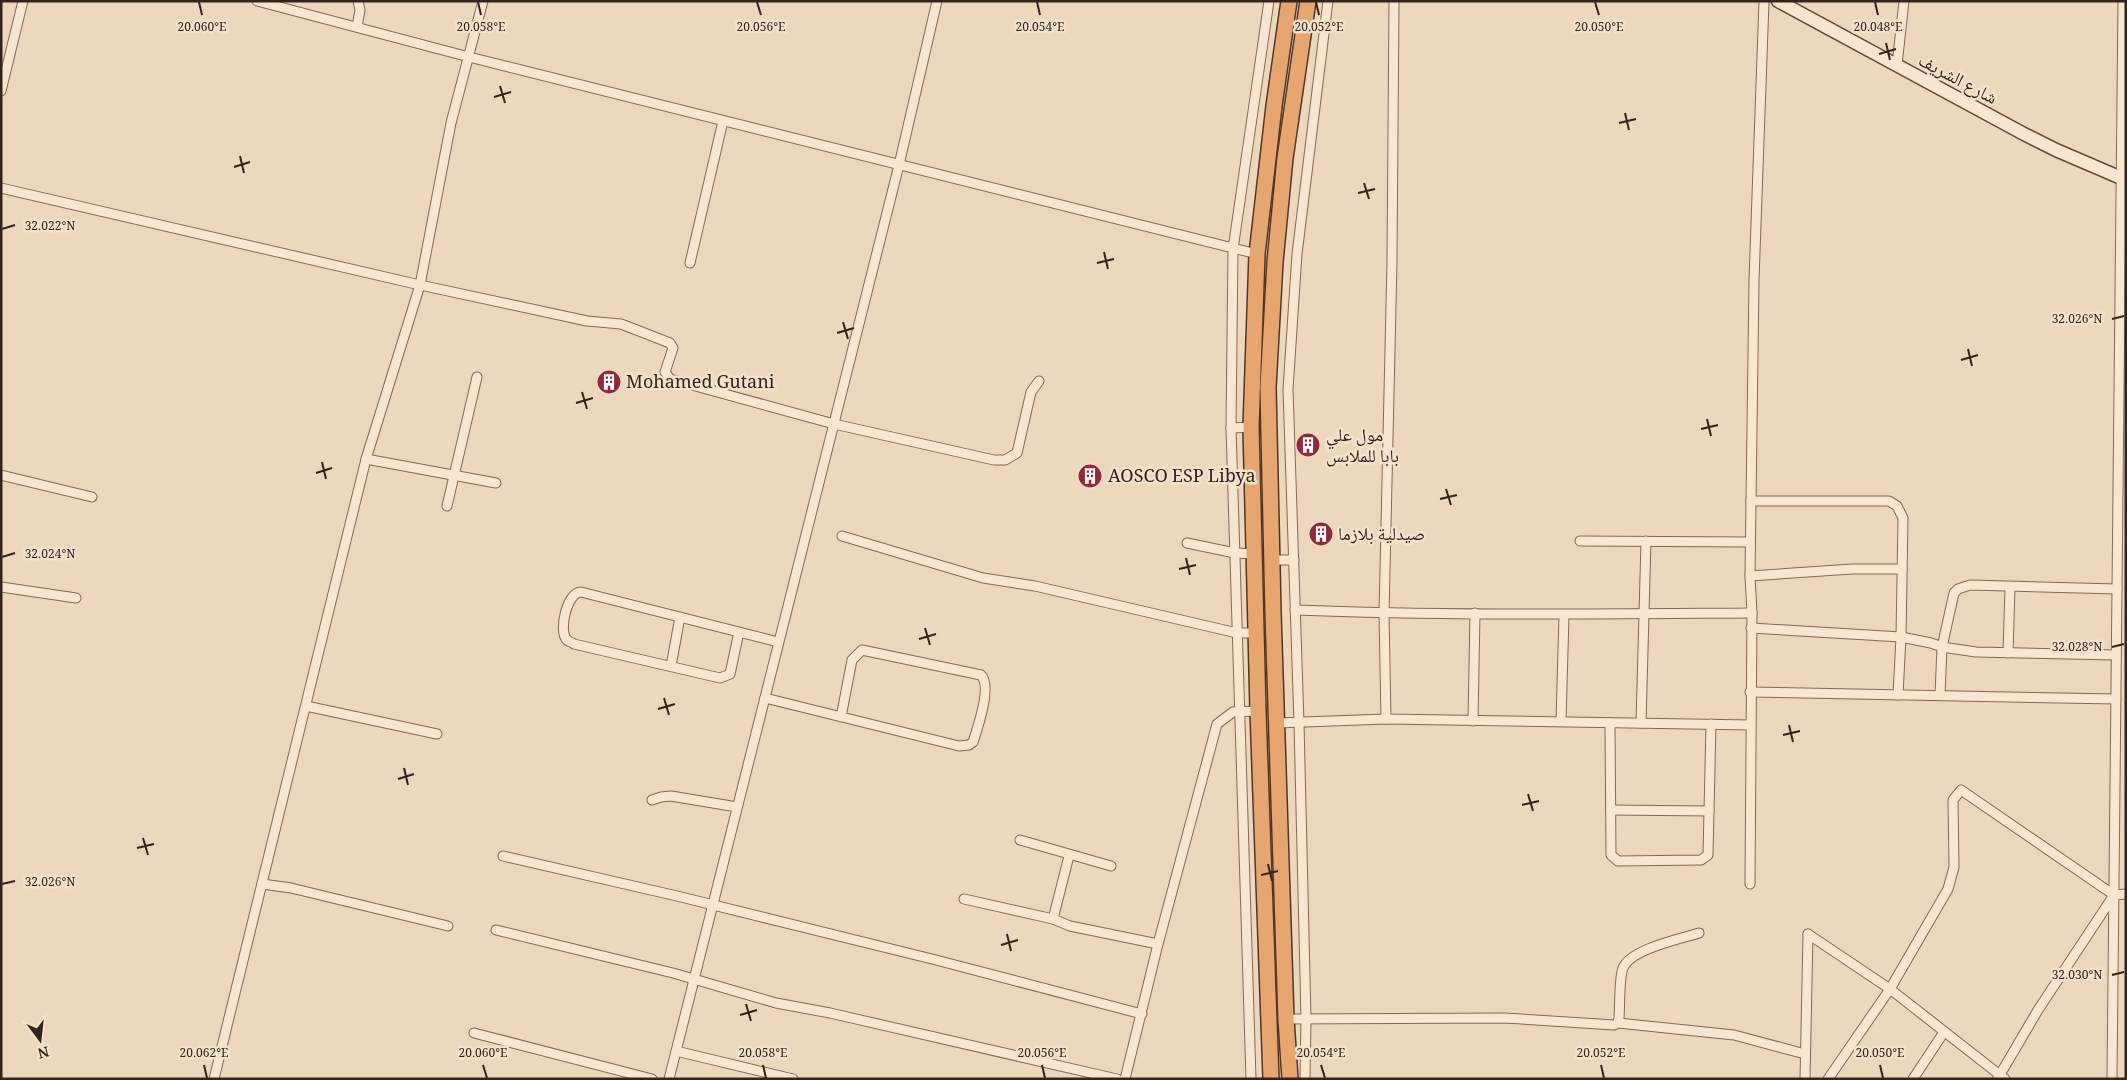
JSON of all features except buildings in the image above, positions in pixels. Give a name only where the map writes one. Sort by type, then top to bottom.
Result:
[{"type":"highway","points":[[1271,1079],[1258,711],[1251,427],[1257,254],[1274,106],[1289,1]]},
{"type":"highway","points":[[1290,1079],[1286,1019],[1269,396],[1275,262],[1286,158],[1308,1]]},
{"type":"main road","name":"شارع الشريف","points":[[1778,1],[2024,134],[2123,179]]},
{"type":"street","points":[[1,91],[23,1]]},
{"type":"street","points":[[257,1],[469,57],[1257,254]]},
{"type":"street","points":[[358,1],[360,10],[358,27]]},
{"type":"street","points":[[214,1079],[366,459],[420,285],[451,123],[483,1]]},
{"type":"street","points":[[669,1079],[899,164],[937,1]]},
{"type":"street","points":[[1251,1079],[1231,428],[1233,249],[1269,1]]},
{"type":"street","points":[[1305,1079],[1306,1019],[1299,723],[1288,389],[1296,254],[1328,1]]},
{"type":"street","points":[[1386,719],[1384,614],[1392,262],[1394,1]]},
{"type":"street","points":[[1750,884],[1752,612],[1750,542],[1755,270],[1764,1]]},
{"type":"street","points":[[1897,65],[1904,1]]},
{"type":"street","points":[[2112,1079],[2117,589],[2121,571],[2122,490],[2123,1]]},
{"type":"street","points":[[690,263],[723,121]]},
{"type":"street","points":[[1,188],[420,285],[587,321],[621,324],[670,343],[673,348],[666,372],[670,379],[834,424],[1005,460],[1017,453],[1031,392],[1039,381]]},
{"type":"street","points":[[447,506],[477,376]]},
{"type":"street","points":[[1231,428],[1251,427]]},
{"type":"street","points":[[366,459],[496,483]]},
{"type":"street","points":[[1,475],[92,497]]},
{"type":"street","points":[[1233,482],[1252,483]]},
{"type":"street","points":[[1751,501],[1888,501],[1897,506],[1903,518],[1898,695]]},
{"type":"street","points":[[842,536],[983,578],[1035,586],[1237,633],[1257,633]]},
{"type":"street","points":[[1580,541],[1750,542]]},
{"type":"street","points":[[1641,723],[1646,541]]},
{"type":"street","points":[[1187,543],[1235,553],[1255,554]]},
{"type":"street","points":[[1273,560],[1294,560]]},
{"type":"street","points":[[1750,576],[1852,569],[1902,569]]},
{"type":"street","points":[[1940,695],[1942,647],[1954,593],[1958,589],[1970,585],[2117,589]]},
{"type":"street","points":[[1,587],[76,598]]},
{"type":"street","points":[[2008,653],[2010,587]]},
{"type":"street","points":[[739,632],[730,674],[726,678],[720,678],[574,644],[567,640],[563,625],[568,604],[572,595],[576,592],[680,617],[739,632],[778,642]]},
{"type":"street","points":[[1295,610],[1384,614],[1475,613],[1564,615],[1752,612]]},
{"type":"street","points":[[1473,721],[1475,613]]},
{"type":"street","points":[[1561,721],[1564,615]]},
{"type":"street","points":[[671,666],[680,617]]},
{"type":"street","points":[[1751,628],[1901,637],[1942,647],[2008,653],[2116,655]]},
{"type":"street","points":[[764,698],[841,717],[959,746],[969,746],[973,742],[976,731],[986,691],[986,681],[981,675],[862,650],[852,660],[841,717]]},
{"type":"street","points":[[1750,692],[2116,699]]},
{"type":"street","points":[[306,706],[437,734]]},
{"type":"street","points":[[1125,1079],[1158,944],[1217,724],[1225,717],[1239,710],[1258,711]]},
{"type":"street","points":[[1277,723],[1386,719],[1751,724]]},
{"type":"street","points":[[1610,723],[1611,855],[1618,861],[1702,860],[1708,854],[1711,724]]},
{"type":"street","points":[[2115,779],[2126,779]]},
{"type":"street","points":[[1828,1079],[1890,988],[1948,889],[1954,867],[1953,800],[1961,790],[2114,895],[2126,894]]},
{"type":"street","points":[[652,800],[671,796],[737,807]]},
{"type":"street","points":[[1611,810],[1709,811]]},
{"type":"street","points":[[1020,840],[1069,856],[1111,866]]},
{"type":"street","points":[[503,856],[927,958],[1142,1014]]},
{"type":"street","points":[[1053,919],[1069,856]]},
{"type":"street","points":[[262,884],[292,888],[448,926]]},
{"type":"street","points":[[1805,1079],[1808,934],[1890,988],[2001,1078],[2038,1010],[2114,895]]},
{"type":"street","points":[[964,899],[1053,919],[1070,926],[1158,944]]},
{"type":"street","points":[[496,930],[695,979],[776,1003],[830,1013],[1117,1079]]},
{"type":"street","points":[[1618,1023],[1623,968],[1630,959],[1648,949],[1699,934]]},
{"type":"street","points":[[1286,1019],[1505,1018],[1614,1025],[1618,1023],[1734,1035],[1806,1054]]},
{"type":"street","points":[[1913,1079],[1944,1032]]},
{"type":"street","points":[[474,1033],[652,1079]]},
{"type":"street","points":[[676,1051],[793,1079]]},
{"type":"place","name":"Mohamed Gutani","points":[[609,382]]},
{"type":"place","name":"مول علي بابا للملابس","points":[[1308,445]]},
{"type":"place","name":"AOSCO ESP Libya","points":[[1090,476]]},
{"type":"place","name":"صيدلية بلازما","points":[[1321,534]]}]
